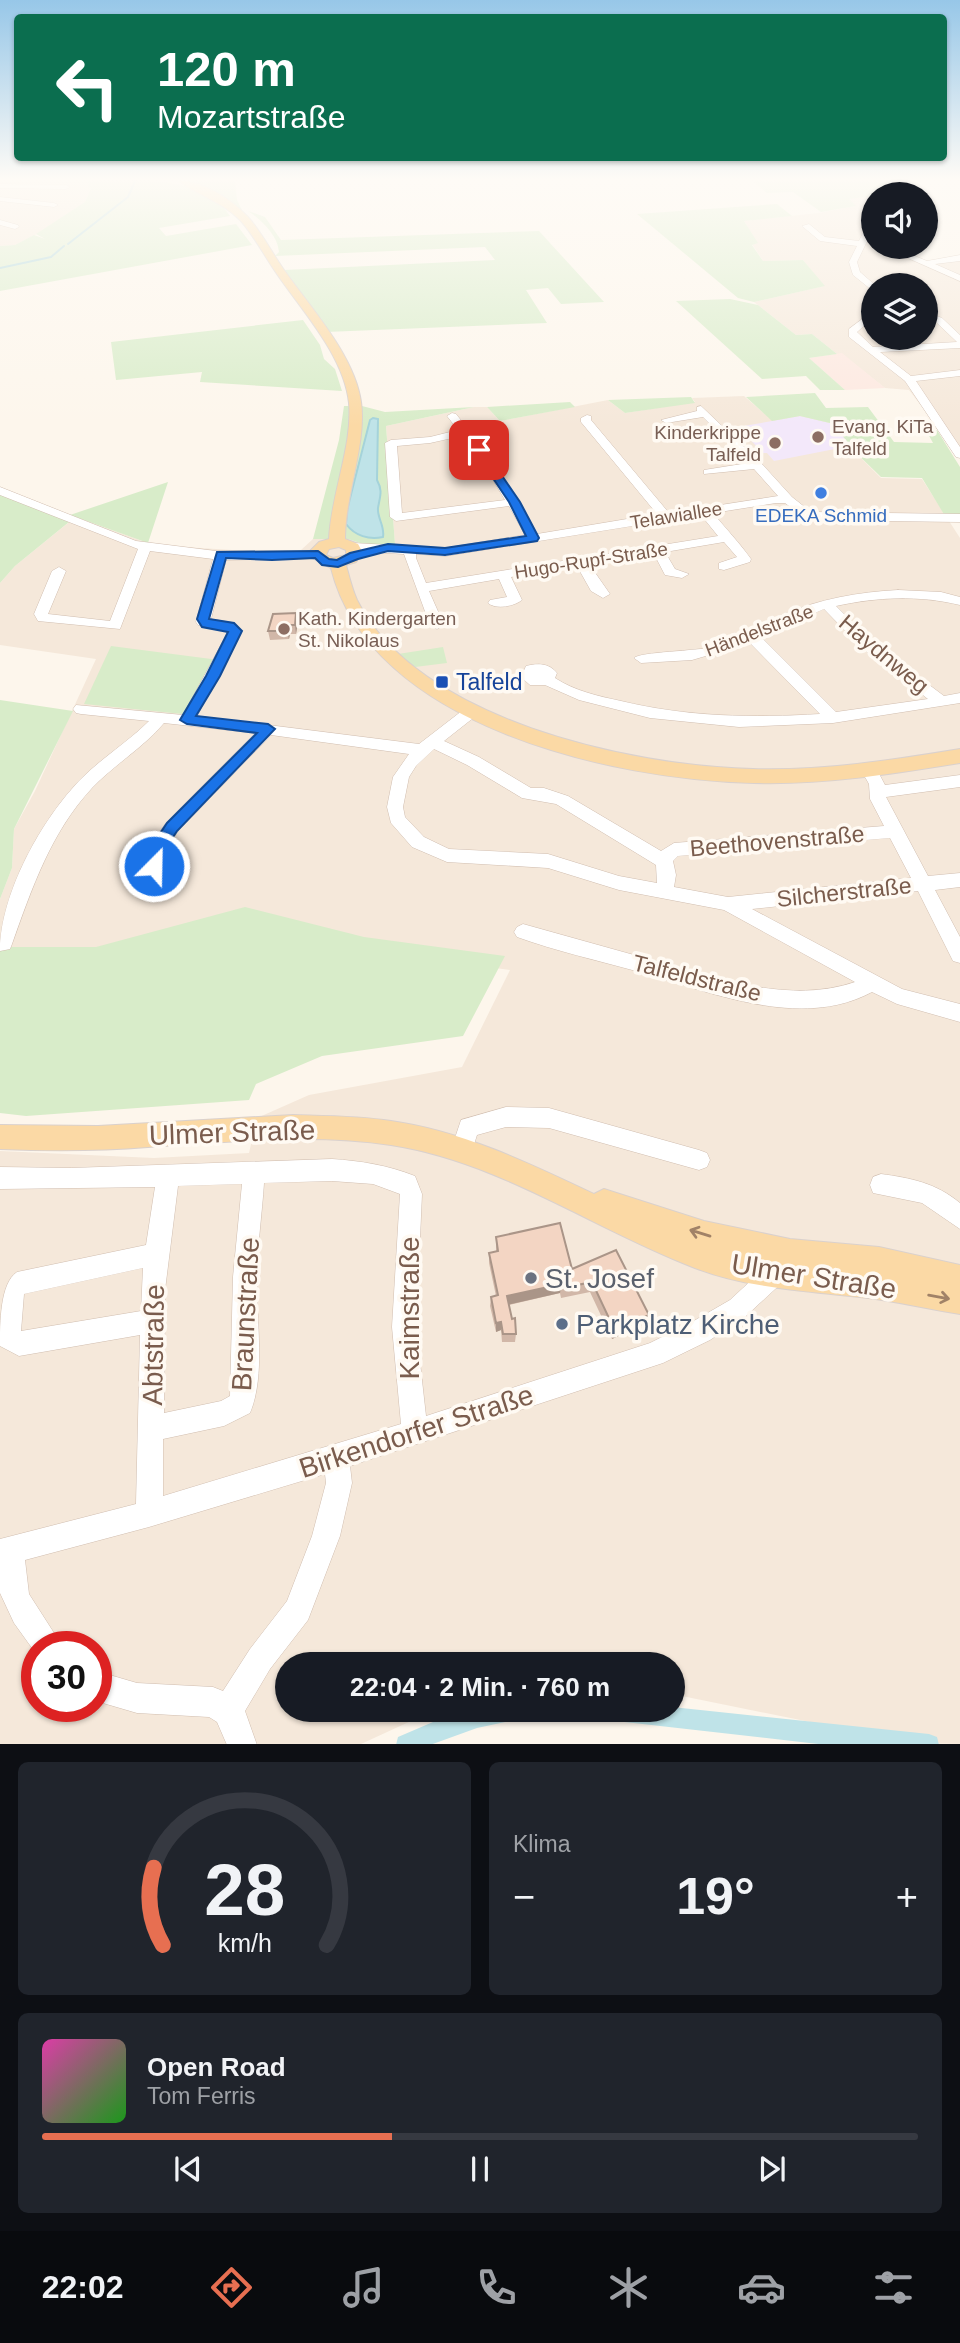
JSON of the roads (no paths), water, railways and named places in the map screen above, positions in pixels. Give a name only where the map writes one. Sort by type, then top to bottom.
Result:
[{"type":"main road","points":[[275,262],[330,343],[350,377],[356,395],[357,420],[337,508],[337,542],[349,556],[349,600],[378,642],[406,668],[472,711],[523,732],[589,752],[674,771],[754,776],[869,770],[960,756]]},
{"type":"main road","points":[[337,542],[324,545],[318,554],[326,562],[349,556]]},
{"type":"main road","name":"Ulmer Straße","points":[[0,1137],[85,1138],[310,1128],[391,1133],[462,1150],[694,1254],[782,1265],[960,1300]]},
{"type":"main road","name":"Ulmer Straße","points":[[782,1265],[879,1261],[960,1279]]},
{"type":"street","points":[[928,263],[960,278]]},
{"type":"street","points":[[938,320],[960,342]]},
{"type":"street","points":[[861,324],[852,331],[854,337],[861,342]]},
{"type":"street","points":[[938,344],[960,342]]},
{"type":"street","points":[[872,350],[909,379],[955,438],[960,455]]},
{"type":"street","points":[[909,379],[960,373]]},
{"type":"street","points":[[666,420],[703,411],[788,500],[808,516],[960,518]]},
{"type":"street","points":[[452,416],[514,502],[533,538]]},
{"type":"street","points":[[587,418],[585,420],[665,516]]},
{"type":"street","points":[[677,439],[723,431]]},
{"type":"street","points":[[466,432],[430,440],[391,443],[396,517],[514,502]]},
{"type":"street","points":[[708,472],[757,465]]},
{"type":"street","points":[[458,471],[490,466]]},
{"type":"street","points":[[0,491],[145,547],[221,554],[318,554]]},
{"type":"street","name":"Telawiallee","points":[[349,556],[388,548],[445,552],[776,499],[788,500]]},
{"type":"street","points":[[704,510],[756,573]]},
{"type":"street","name":"Hugo-Rupf-Straße","points":[[421,588],[726,538]]},
{"type":"street","points":[[59,571],[41,614],[43,618],[115,626],[145,547]]},
{"type":"street","points":[[657,548],[670,572],[682,573]]},
{"type":"street","points":[[410,550],[410,558],[436,625]]},
{"type":"street","points":[[187,720],[235,631],[230,626],[206,624],[203,619],[221,554]]},
{"type":"street","points":[[724,566],[745,559]]},
{"type":"street","points":[[580,561],[596,588],[603,594]]},
{"type":"street","points":[[495,603],[515,600],[503,574]]},
{"type":"street","name":"Händelstraße","points":[[641,658],[664,659],[703,653],[752,636],[794,615],[827,605],[898,595],[960,601]]},
{"type":"street","name":"Haydnweg","points":[[827,605],[867,645],[942,702]]},
{"type":"street","points":[[752,636],[833,718]]},
{"type":"street","points":[[547,680],[589,698],[618,706],[694,720],[790,722],[870,715],[960,698]]},
{"type":"street","points":[[81,709],[427,746],[472,761],[528,794],[544,794],[562,800],[664,861],[666,891]]},
{"type":"street","points":[[472,711],[427,746],[410,762],[401,777],[395,807],[397,819],[418,842],[447,855],[548,862],[619,883],[728,904],[871,983],[925,1005],[960,1013]]},
{"type":"street","points":[[3,944],[30,869],[60,818],[86,783],[152,728],[161,717]]},
{"type":"street","points":[[154,866],[161,844],[172,827],[268,729]]},
{"type":"street","points":[[869,770],[894,831],[960,955]]},
{"type":"street","points":[[877,792],[960,781]]},
{"type":"street","name":"Beethovenstraße","points":[[664,861],[674,850],[894,831]]},
{"type":"street","name":"Silcherstraße","points":[[728,904],[960,880]]},
{"type":"street","name":"Talfeldstraße","points":[[523,932],[736,991],[780,999],[821,998],[856,991],[871,983]]},
{"type":"street","points":[[462,1150],[469,1127],[506,1117],[549,1118],[699,1160]]},
{"type":"street","name":"Kaimstraße","points":[[254,1172],[332,1170],[373,1173],[407,1184],[411,1194],[404,1326],[415,1433]]},
{"type":"street","points":[[0,1178],[254,1172]]},
{"type":"street","name":"Braunstraße","points":[[151,1429],[224,1413],[241,1404],[245,1385],[245,1277],[254,1172]]},
{"type":"street","name":"Abtstraße","points":[[149,1514],[152,1321],[156,1254],[168,1176]]},
{"type":"street","points":[[881,1185],[914,1189],[937,1196],[960,1218]]},
{"type":"street","points":[[152,1321],[19,1344],[4,1338],[13,1290],[17,1284],[156,1254]]},
{"type":"street","name":"Birkendorfer Straße","points":[[37,1631],[16,1603],[6,1552],[149,1514],[415,1433],[654,1354],[701,1331],[738,1308],[782,1265]]},
{"type":"street","points":[[228,1711],[260,1659],[298,1610],[326,1536],[339,1483],[336,1456]]},
{"type":"street","points":[[112,1691],[136,1698],[213,1702],[228,1711],[237,1727],[242,1744]]},
{"type":"water","points":[[378,419],[378,512],[383,537],[373,538],[358,534],[346,524],[347,510],[370,420]]},
{"type":"waterway","points":[[0,268],[26,262]]},
{"type":"waterway","points":[[685,1718],[920,1744]]},
{"type":"waterway","points":[[408,1744],[462,1722]]},
{"type":"place","name":"Evang. KiTa Talfeld","points":[[818,437]]},
{"type":"place","name":"Kinderkrippe Talfeld","points":[[775,443]]},
{"type":"place","name":"EDEKA Schmid","points":[[821,493]]},
{"type":"place","name":"Kath. Kindergarten St. Nikolaus","points":[[284,629]]},
{"type":"place","name":"Talfeld","points":[[442,682]]},
{"type":"place","name":"St. Josef","points":[[531,1278]]},
{"type":"place","name":"Parkplatz Kirche","points":[[562,1324]]}]
